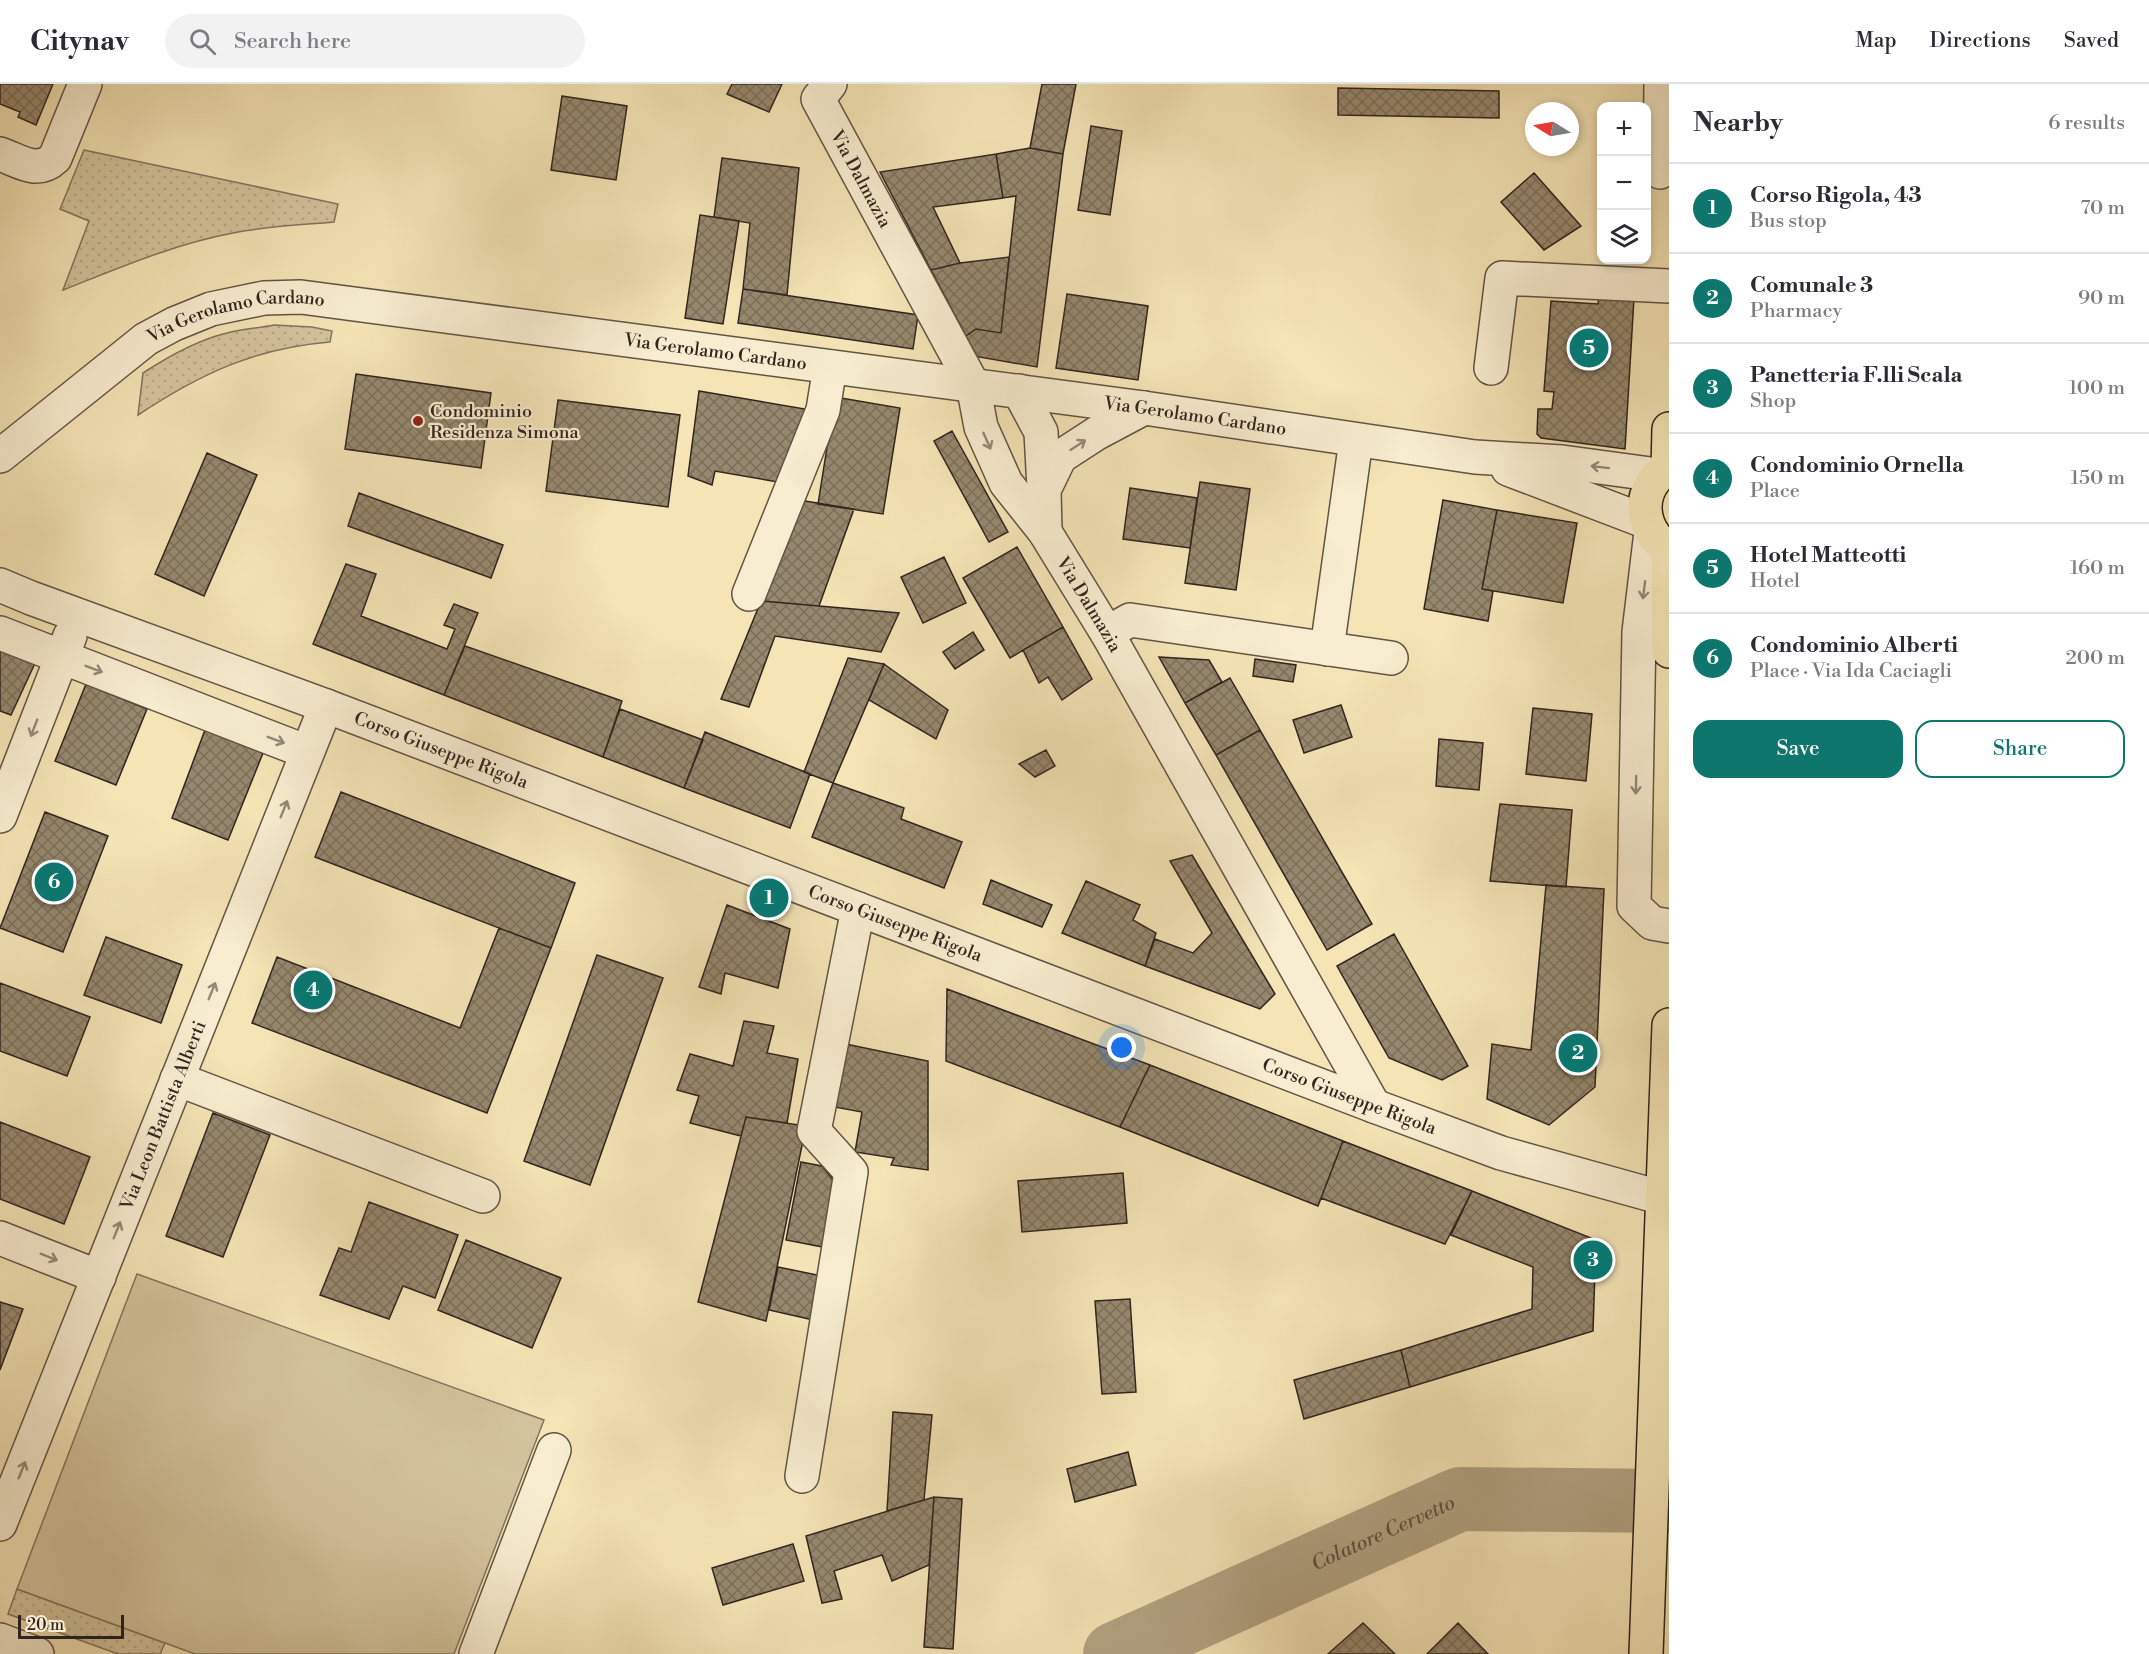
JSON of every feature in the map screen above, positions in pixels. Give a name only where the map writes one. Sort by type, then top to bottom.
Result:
[{"type":"main road","points":[[1669,429],[1665,470],[1647,494],[1645,508],[1659,538],[1669,651]]},
{"type":"main road","points":[[1646,1641],[1656,1372],[1665,1268],[1664,1198],[1669,1026]]},
{"type":"street","points":[[0,153],[36,167],[46,166],[55,158],[85,84]]},
{"type":"street","points":[[1659,171],[1661,84]]},
{"type":"street","name":"Via Dalmazia","points":[[824,91],[973,385],[981,427],[1006,483],[1045,532],[1107,633],[1374,1106]]},
{"type":"street","points":[[1491,368],[1502,278],[1669,286]]},
{"type":"street","name":"Via Gerolamo Cardano","points":[[0,456],[146,339],[174,324],[211,309],[264,298],[301,297],[1144,408],[1475,457],[1665,470]]},
{"type":"street","points":[[749,594],[823,410],[831,367]]},
{"type":"street","points":[[1019,391],[1041,432],[1045,532]]},
{"type":"street","points":[[1044,490],[1060,457],[1097,433],[1144,408]]},
{"type":"street","points":[[1327,649],[1356,440]]},
{"type":"street","name":"Via Gerolamo Cardano","points":[[1475,457],[1659,538]]},
{"type":"street","points":[[1659,538],[1639,632],[1634,906],[1652,923],[1669,926]]},
{"type":"street","name":"Corso Giuseppe Rigola","points":[[0,585],[16,597],[78,615],[326,706],[1501,1153],[1664,1198]]},
{"type":"street","points":[[0,816],[78,615]]},
{"type":"street","points":[[1107,633],[1130,620],[1391,658]]},
{"type":"street","points":[[0,633],[307,752]]},
{"type":"street","name":"Via Leon Battista Alberti","points":[[0,1524],[326,706]]},
{"type":"street","points":[[802,1476],[851,1172],[814,1131],[858,909]]},
{"type":"street","points":[[177,1079],[483,1196]]},
{"type":"street","points":[[0,1238],[99,1277]]},
{"type":"street","points":[[480,1641],[554,1450]]},
{"type":"street","points":[[0,1640],[37,1654]]},
{"type":"shaded area","points":[[84,150],[338,204],[334,222],[258,229],[189,243],[63,290],[89,221],[60,209]]},
{"type":"shaded area","points":[[274,325],[312,327],[332,331],[330,342],[277,350],[229,365],[184,387],[138,415],[143,373],[194,344],[216,336]]},
{"type":"shaded area","points":[[137,1274],[544,1420],[454,1654],[195,1654],[17,1589]]},
{"type":"shaded area","points":[[17,1589],[165,1643],[160,1654],[118,1654],[8,1614]]},
{"type":"building","points":[[0,84],[53,84],[36,125],[18,117],[20,112],[0,104]]},
{"type":"building","points":[[732,84],[782,84],[769,112],[727,94]]},
{"type":"building","points":[[1042,84],[1076,84],[1063,154],[1030,148]]},
{"type":"building","points":[[1338,88],[1499,91],[1499,118],[1338,115]]},
{"type":"building","points":[[562,96],[627,106],[616,180],[551,170]]},
{"type":"building","points":[[1091,126],[1122,131],[1110,215],[1078,210]]},
{"type":"building","points":[[1030,148],[1063,154],[1037,367],[962,354],[966,336],[976,329],[1001,333],[1016,196],[1003,198],[996,154]]},
{"type":"building","points":[[996,154],[1003,198],[933,207],[960,263],[931,270],[880,172]]},
{"type":"building","points":[[722,158],[799,168],[787,295],[743,289],[750,223],[714,217]]},
{"type":"building","points":[[1534,173],[1581,226],[1544,250],[1501,202]]},
{"type":"building","points":[[700,215],[739,221],[723,324],[685,318]]},
{"type":"building","points":[[1009,257],[1001,333],[976,329],[966,336],[931,270],[960,263]]},
{"type":"building","points":[[743,289],[918,315],[913,349],[738,323]]},
{"type":"building","points":[[1067,294],[1148,306],[1138,380],[1056,368]]},
{"type":"building","points":[[1599,297],[1634,298],[1625,449],[1541,438],[1537,434],[1538,409],[1552,409],[1554,392],[1544,391],[1551,301],[1598,304]]},
{"type":"building","name":"Condominio Residenza Simona","points":[[356,374],[491,393],[481,468],[345,449]]},
{"type":"building","points":[[699,391],[805,409],[789,484],[715,471],[712,485],[688,476]]},
{"type":"building","points":[[835,397],[900,408],[883,514],[818,504]]},
{"type":"building","points":[[558,400],[680,415],[668,507],[546,491]]},
{"type":"building","points":[[952,431],[1008,532],[989,542],[934,441]]},
{"type":"building","points":[[207,453],[257,475],[204,596],[155,574]]},
{"type":"building","points":[[1200,482],[1250,489],[1236,590],[1185,583]]},
{"type":"building","points":[[1130,488],[1197,498],[1190,548],[1123,539]]},
{"type":"building","points":[[359,493],[503,545],[491,578],[348,526]]},
{"type":"building","points":[[799,500],[854,509],[819,606],[761,601]]},
{"type":"building","points":[[1443,500],[1497,510],[1482,589],[1493,591],[1488,621],[1424,609]]},
{"type":"building","points":[[1497,510],[1577,523],[1563,603],[1482,589]]},
{"type":"building","points":[[1017,547],[1063,627],[1010,658],[963,578]]},
{"type":"building","points":[[944,557],[966,603],[923,623],[901,577]]},
{"type":"building","points":[[346,564],[376,574],[361,616],[447,649],[455,629],[444,625],[454,604],[478,613],[444,695],[313,644]]},
{"type":"building","points":[[761,601],[899,613],[881,652],[775,636],[749,707],[721,699]]},
{"type":"building","points":[[1063,627],[1092,679],[1062,700],[1048,677],[1039,683],[1023,650]]},
{"type":"building","points":[[973,632],[984,650],[955,669],[943,652]]},
{"type":"building","points":[[0,645],[37,659],[11,715],[0,711]]},
{"type":"building","points":[[465,646],[622,701],[603,757],[444,695]]},
{"type":"building","points":[[1159,657],[1209,660],[1222,682],[1185,703]]},
{"type":"building","points":[[848,658],[884,664],[833,783],[804,772]]},
{"type":"building","points":[[1255,659],[1296,665],[1293,682],[1253,676]]},
{"type":"building","points":[[884,664],[948,710],[936,739],[869,700]]},
{"type":"building","points":[[1230,678],[1260,730],[1216,755],[1185,703]]},
{"type":"building","points":[[86,684],[147,709],[116,785],[55,761]]},
{"type":"building","points":[[1341,705],[1352,737],[1304,753],[1293,720]]},
{"type":"building","points":[[1533,708],[1592,714],[1586,781],[1526,774]]},
{"type":"building","points":[[620,709],[703,740],[684,788],[603,757]]},
{"type":"building","points":[[205,730],[263,753],[228,840],[172,818]]},
{"type":"building","points":[[1260,730],[1372,924],[1327,950],[1216,755]]},
{"type":"building","points":[[705,732],[810,774],[790,828],[684,788]]},
{"type":"building","points":[[1439,739],[1483,743],[1479,790],[1436,786]]},
{"type":"building","points":[[1046,750],[1055,766],[1035,777],[1019,764]]},
{"type":"building","points":[[833,783],[904,808],[901,819],[962,842],[944,888],[812,837]]},
{"type":"building","points":[[341,792],[575,883],[551,948],[315,857]]},
{"type":"building","points":[[1500,804],[1572,810],[1566,887],[1490,881]]},
{"type":"building","points":[[45,812],[108,836],[63,952],[0,928]]},
{"type":"building","points":[[1192,855],[1275,994],[1260,1009],[1145,966],[1155,939],[1193,953],[1212,933],[1170,861]]},
{"type":"building","points":[[991,880],[1052,905],[1042,927],[983,904]]},
{"type":"building","points":[[1086,881],[1140,905],[1133,920],[1156,933],[1145,966],[1062,933]]},
{"type":"building","points":[[1546,885],[1604,889],[1595,1087],[1549,1125],[1487,1099],[1492,1044],[1531,1050]]},
{"type":"building","points":[[727,905],[790,929],[778,988],[725,973],[721,994],[699,987]]},
{"type":"building","points":[[499,928],[551,948],[487,1113],[252,1023],[277,957],[460,1028]]},
{"type":"building","points":[[1394,934],[1468,1066],[1442,1080],[1389,1058],[1337,966]]},
{"type":"building","points":[[106,937],[182,965],[161,1023],[84,995]]},
{"type":"building","points":[[597,955],[663,978],[590,1185],[524,1161]]},
{"type":"building","points":[[0,983],[90,1017],[67,1076],[0,1051]]},
{"type":"building","points":[[947,989],[1150,1065],[1120,1127],[946,1061]]},
{"type":"building","points":[[744,1021],[774,1026],[767,1053],[798,1059],[787,1123],[746,1117],[741,1136],[690,1123],[699,1096],[677,1090],[690,1054],[733,1066]]},
{"type":"building","points":[[836,1042],[928,1061],[928,1170],[891,1165],[894,1158],[855,1152],[862,1112],[824,1105]]},
{"type":"building","points":[[1150,1065],[1343,1141],[1318,1206],[1120,1127]]},
{"type":"building","points":[[213,1113],[270,1135],[223,1257],[166,1236]]},
{"type":"building","points":[[746,1117],[806,1126],[766,1321],[698,1302]]},
{"type":"building","points":[[0,1122],[90,1157],[64,1224],[0,1199]]},
{"type":"building","points":[[1343,1141],[1472,1191],[1445,1244],[1321,1198]]},
{"type":"building","points":[[801,1162],[822,1166],[840,1188],[828,1248],[786,1240]]},
{"type":"building","points":[[1123,1173],[1127,1223],[1022,1232],[1018,1181]]},
{"type":"building","points":[[1472,1191],[1596,1240],[1593,1331],[1410,1387],[1401,1350],[1532,1309],[1533,1267],[1451,1235]]},
{"type":"building","points":[[369,1202],[458,1235],[435,1298],[403,1286],[389,1319],[320,1295],[339,1248],[351,1252]]},
{"type":"building","points":[[466,1240],[561,1278],[532,1348],[438,1310]]},
{"type":"building","points":[[778,1267],[827,1277],[818,1321],[769,1310]]},
{"type":"building","points":[[1130,1299],[1136,1392],[1102,1394],[1095,1301]]},
{"type":"building","points":[[0,1302],[23,1309],[0,1370]]},
{"type":"building","points":[[1401,1350],[1410,1387],[1304,1419],[1294,1380]]},
{"type":"building","points":[[893,1412],[932,1415],[924,1500],[887,1511]]},
{"type":"building","points":[[1128,1452],[1136,1485],[1075,1502],[1067,1469]]},
{"type":"building","points":[[934,1497],[929,1565],[892,1581],[882,1555],[834,1571],[842,1599],[822,1603],[806,1536]]},
{"type":"building","points":[[934,1497],[962,1499],[953,1649],[924,1647]]},
{"type":"building","points":[[793,1544],[804,1581],[723,1605],[712,1568]]},
{"type":"building","points":[[1363,1623],[1395,1654],[1328,1654]]},
{"type":"building","points":[[1458,1623],[1488,1654],[1427,1654]]},
{"type":"waterway","name":"Colatore Cervetto","points":[[1115,1654],[1460,1499],[1669,1501]]},
{"type":"place","name":"Hotel Matteotti","points":[[1589,348]]},
{"type":"place","name":"Condominio Residenza Simona","points":[[418,421]]},
{"type":"place","name":"Condominio Alberti","points":[[54,882]]},
{"type":"place","name":"Corso Rigola, 43","points":[[769,898]]},
{"type":"place","name":"Condominio Ornella","points":[[313,990]]},
{"type":"place","name":"Comunale 3","points":[[1578,1053]]},
{"type":"place","name":"Panetteria F.lli Scala","points":[[1593,1260]]}]
